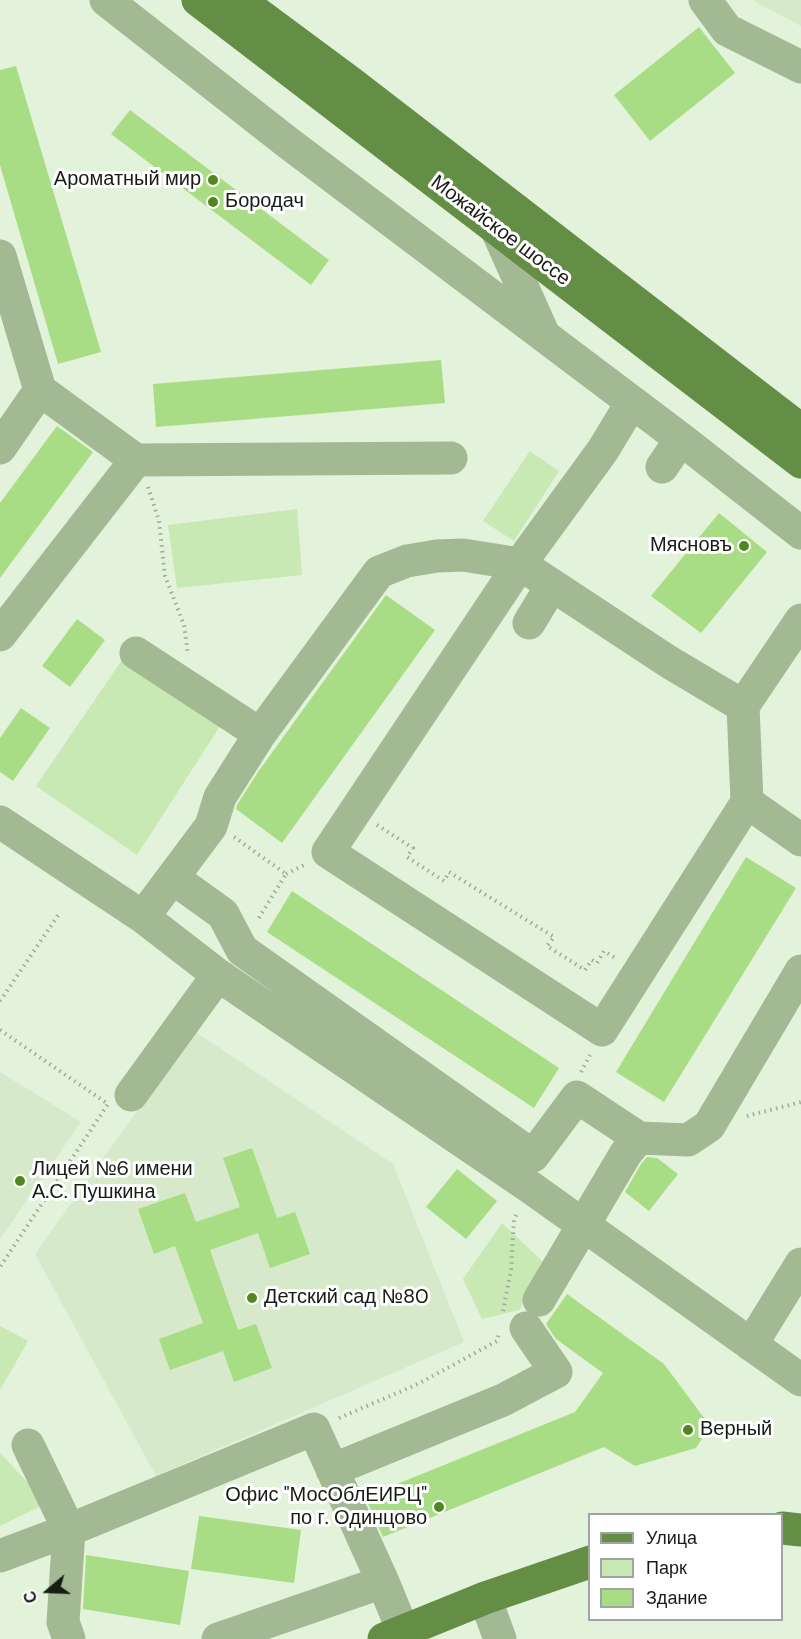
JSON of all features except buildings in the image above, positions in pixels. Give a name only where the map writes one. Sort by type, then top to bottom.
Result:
[{"type":"main road","name":"Можайское шоссе","points":[[198,0],[801,462]]},
{"type":"main road","name":"Можайское шоссе","points":[[239,0],[351,83],[801,430]]},
{"type":"main road","points":[[783,1528],[801,1530]]},
{"type":"main road","points":[[394,1635],[485,1598],[588,1563]]},
{"type":"street","points":[[106,0],[287,142],[681,439],[801,533]]},
{"type":"street","points":[[705,0],[727,30],[801,66]]},
{"type":"street","points":[[496,228],[544,337]]},
{"type":"street","points":[[0,256],[40,390],[137,460],[451,458]]},
{"type":"street","points":[[0,448],[40,390]]},
{"type":"street","points":[[632,402],[603,450],[520,564],[328,852],[602,1030],[747,802],[743,706]]},
{"type":"street","points":[[662,467],[681,439]]},
{"type":"street","points":[[0,635],[137,460]]},
{"type":"street","points":[[143,917],[211,826],[220,797],[260,734],[379,572],[407,561],[463,555],[520,564],[669,662],[743,706]]},
{"type":"street","points":[[529,623],[552,585]]},
{"type":"street","points":[[720,741],[801,620]]},
{"type":"street","points":[[136,653],[260,734]]},
{"type":"street","points":[[747,802],[801,840]]},
{"type":"street","points":[[0,822],[143,917],[218,975],[530,1187],[801,1380]]},
{"type":"street","points":[[173,878],[223,914],[242,950],[533,1156],[577,1097],[639,1138],[688,1140],[709,1126],[801,971]]},
{"type":"street","points":[[130,1095],[218,975]]},
{"type":"street","points":[[332,1470],[503,1400],[556,1371],[516,1320],[583,1224],[626,1153],[639,1138]]},
{"type":"street","points":[[751,1345],[801,1264]]},
{"type":"street","points":[[0,1556],[314,1430],[382,1582],[394,1635]]},
{"type":"street","points":[[27,1445],[69,1530],[63,1622],[69,1639]]},
{"type":"street","points":[[218,1639],[382,1582]]},
{"type":"street","points":[[485,1598],[500,1639]]},
{"type":"path","points":[[137,460],[159,521],[165,576],[184,625],[192,690]]},
{"type":"path","points":[[376,824],[413,848],[407,857],[444,880],[449,872],[554,937],[547,946],[585,970],[592,960],[597,963],[604,951],[639,973]]},
{"type":"path","points":[[0,1001],[59,914]]},
{"type":"path","points":[[0,1030],[108,1104],[0,1266]]},
{"type":"path","points":[[709,1126],[801,1102]]},
{"type":"path","points":[[314,1430],[418,1384],[497,1341],[516,1320],[511,1270],[514,1219],[530,1187]]},
{"type":"shaded area","points":[[801,0],[801,26],[754,1]]},
{"type":"shaded area","name":"Детский сад №80","points":[[194,1031],[393,1164],[464,1342],[156,1476],[35,1254]]},
{"type":"shaded area","name":"Лицей №6 имени А.С. Пушкина","points":[[0,1072],[81,1122],[0,1239]]},
{"type":"green space","points":[[530,451],[559,471],[514,541],[483,521]]},
{"type":"green space","points":[[297,509],[302,575],[177,588],[168,525]]},
{"type":"green space","points":[[126,654],[224,720],[137,855],[36,786]]},
{"type":"green space","points":[[502,1223],[545,1264],[519,1310],[482,1319],[463,1279]]},
{"type":"green space","points":[[0,1326],[28,1341],[0,1390]]},
{"type":"green space","points":[[0,1453],[47,1503],[0,1526]]},
{"type":"place","name":"Ароматный мир","points":[[213,180]]},
{"type":"place","name":"Бородач","points":[[213,202]]},
{"type":"place","name":"Мясновъ","points":[[744,546]]},
{"type":"place","name":"Лицей №6 имени А.С. Пушкина","points":[[20,1181]]},
{"type":"place","name":"Детский сад №80","points":[[252,1298]]},
{"type":"place","name":"Верный","points":[[688,1430]]},
{"type":"place","name":"Офис \"МосОблЕИРЦ\" по г. Одинцово","points":[[439,1507]]}]
